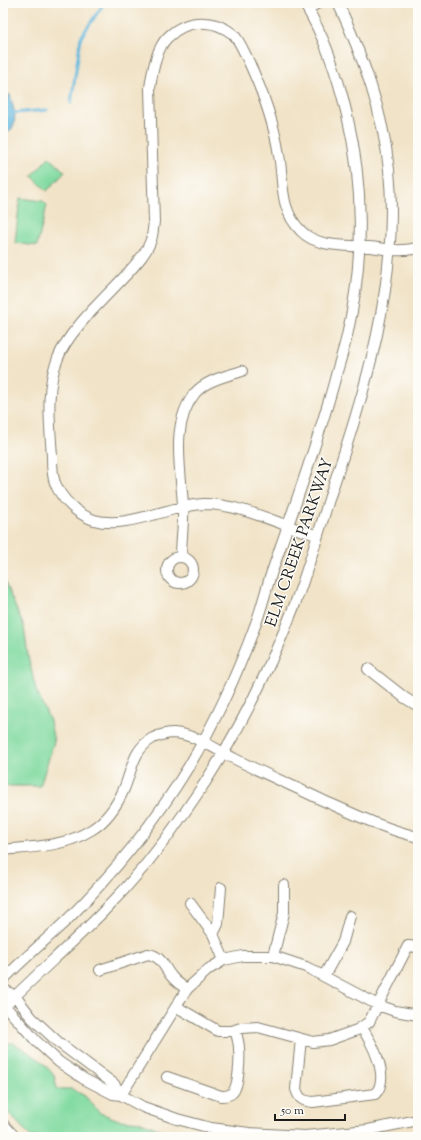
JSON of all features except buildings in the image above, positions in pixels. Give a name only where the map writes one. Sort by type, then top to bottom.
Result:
[{"type":"street","points":[[306,6],[318,3]]},
{"type":"street","name":"ELM CREEK PARKWAY","points":[[4,1005],[95,920],[130,884],[187,810],[224,754],[270,665],[296,601],[318,535],[354,424],[373,357],[386,289],[390,250],[389,171],[384,137],[377,104],[367,71],[355,39],[338,3]]},
{"type":"street","name":"ELM CREEK PARKWAY","points":[[3,980],[18,964],[67,920],[115,869],[158,812],[189,766],[234,679],[256,621],[326,411],[348,332],[356,285],[359,246],[360,192],[353,140],[342,94],[332,61],[306,6]]},
{"type":"street","points":[[318,535],[288,527],[226,506],[204,504],[183,507],[124,521],[108,522],[94,520],[82,515],[70,505],[61,494],[55,483],[52,470],[49,412],[52,375],[58,357],[67,340],[137,263],[146,251],[152,238],[154,222],[150,88],[152,72],[158,54],[166,39],[175,31],[187,24],[198,22],[211,23],[233,34],[257,80],[270,116],[279,154],[285,206],[291,221],[302,233],[314,240],[331,244],[390,250],[418,248]]},
{"type":"street","points":[[181,557],[183,507],[179,444],[180,426],[196,392],[207,384],[221,377],[242,371]]},
{"type":"street","points":[[368,669],[418,706]]},
{"type":"street","points":[[3,850],[53,845],[69,841],[92,830],[111,812],[124,788],[132,764],[139,750],[148,741],[159,735],[176,733],[188,736],[372,822],[399,833],[418,837]]},
{"type":"street","points":[[273,956],[284,913],[284,885]]},
{"type":"street","points":[[213,934],[218,924],[221,888]]},
{"type":"street","points":[[190,902],[213,934],[224,960]]},
{"type":"street","points":[[324,976],[343,942],[350,916]]},
{"type":"street","points":[[177,1007],[218,1031],[232,1031],[241,1028],[258,1027],[313,1042],[329,1040],[357,1030],[369,1022],[408,946],[418,947]]},
{"type":"street","points":[[100,970],[148,954],[155,955],[159,958],[173,978],[187,989]]},
{"type":"street","points":[[122,1095],[187,989],[209,969],[224,960],[243,956],[273,956],[306,967],[378,1006],[418,1015]]},
{"type":"street","points":[[3,989],[15,996],[32,1018],[58,1042],[114,1084],[122,1095]]},
{"type":"street","points":[[4,1005],[37,1042],[59,1062],[84,1079],[113,1094],[122,1095],[143,1107],[176,1119],[211,1128],[275,1136],[305,1136],[368,1130],[418,1120]]},
{"type":"street","points":[[301,1039],[296,1089],[298,1096],[304,1101],[313,1102],[375,1094],[379,1090],[382,1078],[377,1056],[370,1040],[361,1027]]},
{"type":"street","points":[[167,1077],[221,1096],[226,1096],[233,1093],[236,1086],[239,1067],[239,1048],[235,1030]]},
{"type":"street","points":[[3,1124],[15,1137]]},
{"type":"green space","points":[[49,157],[65,172],[47,191],[32,176]]},
{"type":"green space","points":[[20,198],[43,201],[47,205],[37,246],[15,243]]},
{"type":"green space","points":[[3,578],[24,627],[28,656],[36,690],[50,721],[54,742],[40,786],[3,786]]},
{"type":"green space","points":[[3,1043],[14,1043],[40,1060],[54,1075],[57,1089],[72,1089],[85,1096],[100,1113],[119,1120],[141,1122],[185,1137],[31,1137],[3,1107]]},
{"type":"water","points":[[3,94],[10,95],[15,118],[12,128],[3,136]]},
{"type":"waterway","points":[[71,103],[81,37],[104,3]]},
{"type":"waterway","points":[[13,113],[47,110]]}]
